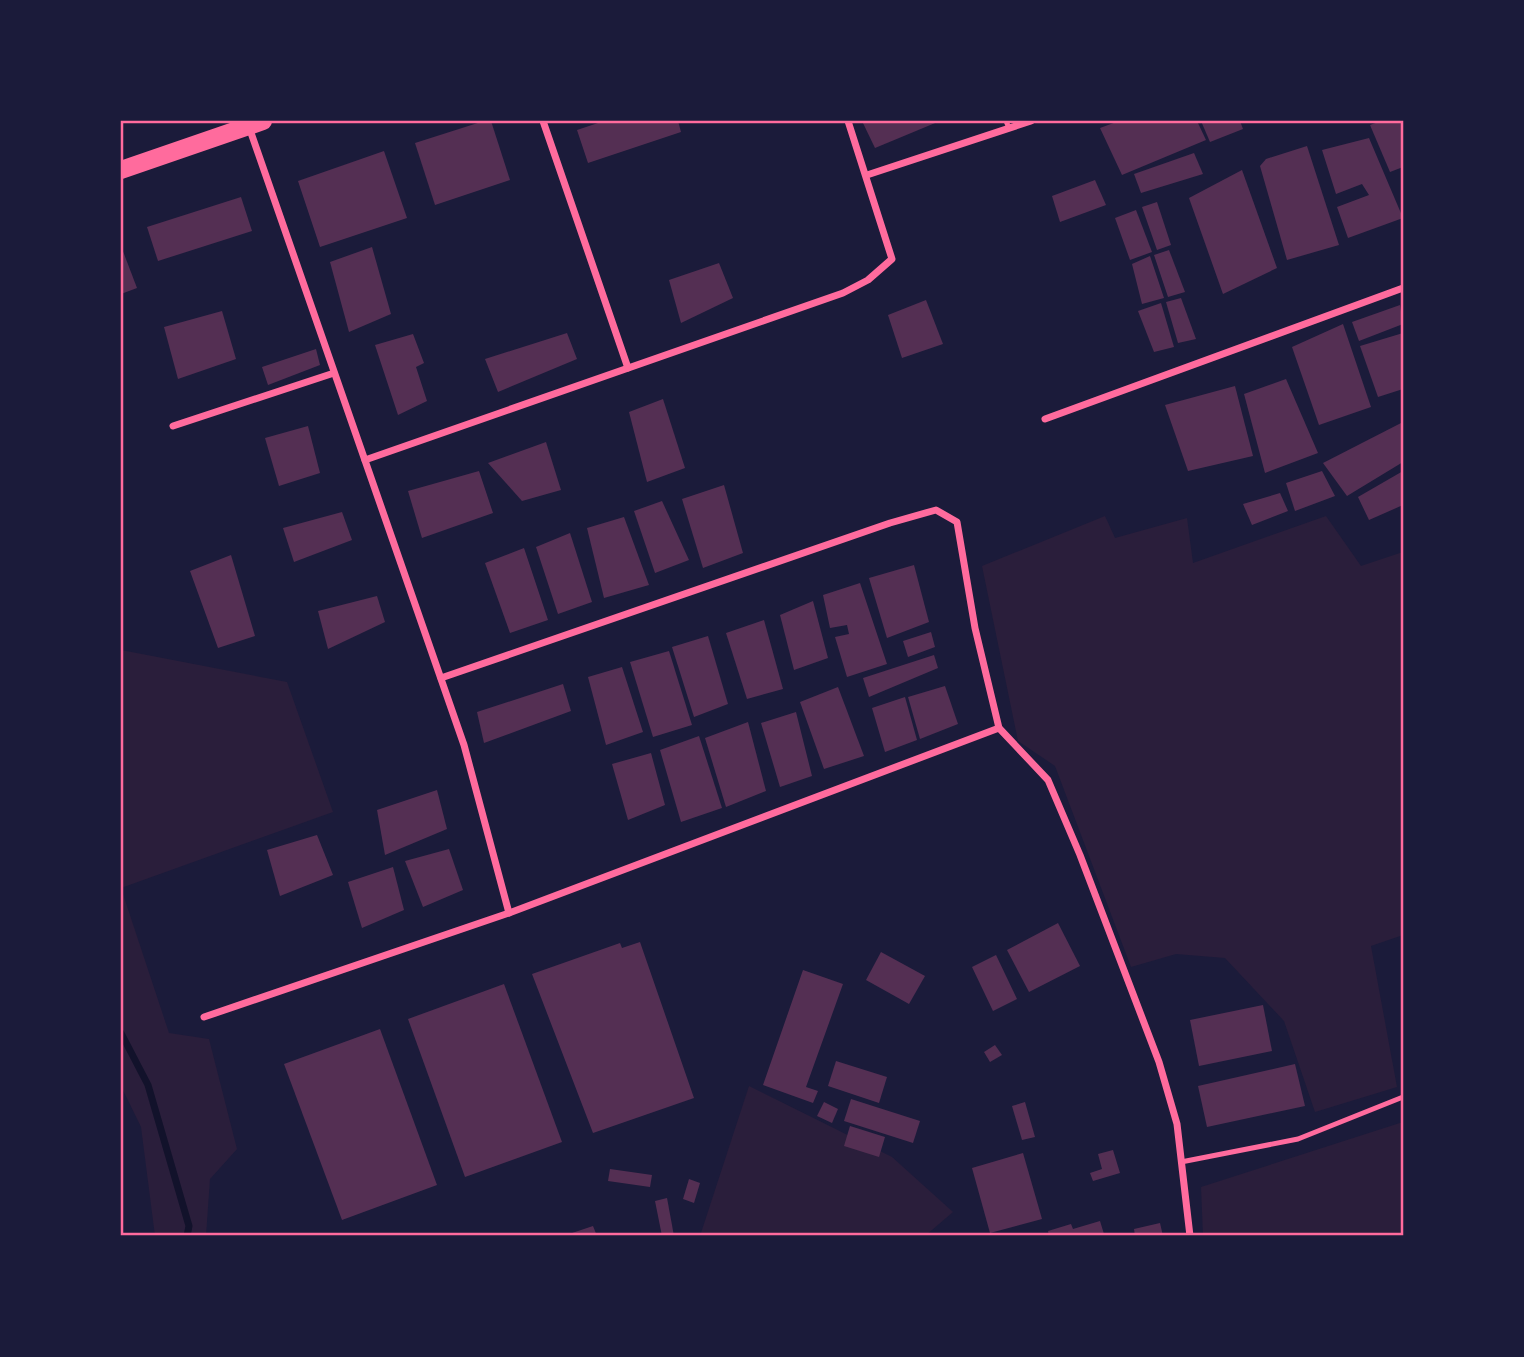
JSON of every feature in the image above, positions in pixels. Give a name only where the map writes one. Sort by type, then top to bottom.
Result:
[{"type":"main road","points":[[121,170],[256,123]]},
{"type":"street","points":[[543,121],[628,368]]},
{"type":"street","points":[[365,460],[843,292],[867,280],[892,259],[848,121]]},
{"type":"street","points":[[867,175],[1008,124],[1031,121]]},
{"type":"street","points":[[256,123],[334,373],[464,745],[509,913]]},
{"type":"street","points":[[1045,419],[1403,288]]},
{"type":"street","points":[[173,426],[334,373]]},
{"type":"street","points":[[441,678],[890,523],[936,510],[957,522],[975,628],[999,728],[1048,780],[1080,855],[1159,1062],[1177,1124],[1190,1236]]},
{"type":"street","points":[[204,1017],[509,913],[999,728]]},
{"type":"lane","points":[[1181,1162],[1298,1139],[1403,1097]]},
{"type":"shaded area","points":[[1105,516],[1115,538],[1187,518],[1193,563],[1326,516],[1361,566],[1403,552],[1403,935],[1371,946],[1397,1087],[1315,1112],[1284,1021],[1225,958],[1176,954],[1131,967],[1055,766],[1018,741],[982,566]]},
{"type":"shaded area","points":[[121,650],[287,682],[333,812],[121,888]]},
{"type":"shaded area","points":[[121,888],[169,1033],[209,1039],[237,1149],[210,1179],[206,1236],[155,1236],[141,1127],[121,1086]]},
{"type":"shaded area","points":[[749,1086],[892,1157],[953,1212],[925,1236],[700,1236]]},
{"type":"shaded area","points":[[1403,1122],[1403,1236],[1203,1236],[1201,1187]]},
{"type":"building","points":[[491,121],[510,180],[435,205],[415,143]]},
{"type":"building","points":[[604,121],[678,121],[681,132],[588,163],[577,130]]},
{"type":"building","points":[[862,121],[940,121],[875,148]]},
{"type":"building","points":[[1119,121],[1197,121],[1206,140],[1122,175],[1100,128]]},
{"type":"building","points":[[1201,121],[1240,121],[1243,129],[1210,142]]},
{"type":"building","points":[[1381,121],[1403,121],[1403,167],[1390,172],[1370,125]]},
{"type":"building","points":[[1369,138],[1403,218],[1348,238],[1337,207],[1369,195],[1362,184],[1336,194],[1322,150]]},
{"type":"building","points":[[1307,146],[1339,245],[1287,260],[1260,166],[1266,159]]},
{"type":"building","points":[[384,151],[407,218],[320,247],[298,181]]},
{"type":"building","points":[[1194,153],[1203,174],[1141,193],[1134,174]]},
{"type":"building","points":[[1242,170],[1277,268],[1223,294],[1189,198]]},
{"type":"building","points":[[1095,180],[1106,205],[1060,222],[1052,196]]},
{"type":"building","points":[[241,197],[252,231],[158,261],[147,227]]},
{"type":"building","points":[[1157,202],[1171,245],[1157,250],[1142,207]]},
{"type":"building","points":[[1136,210],[1152,252],[1130,260],[1115,218]]},
{"type":"building","points":[[121,246],[137,288],[121,294]]},
{"type":"building","points":[[372,247],[391,314],[349,332],[330,262]]},
{"type":"building","points":[[1169,250],[1185,292],[1168,297],[1154,255]]},
{"type":"building","points":[[1150,256],[1164,298],[1142,304],[1132,264]]},
{"type":"building","points":[[719,263],[733,298],[681,323],[669,280]]},
{"type":"building","points":[[1181,298],[1196,339],[1178,343],[1166,302]]},
{"type":"building","points":[[926,300],[943,344],[902,358],[888,315]]},
{"type":"building","points":[[1161,303],[1174,347],[1154,352],[1138,311]]},
{"type":"building","points":[[1400,305],[1403,324],[1359,341],[1352,322]]},
{"type":"building","points":[[222,311],[236,359],[178,379],[164,327]]},
{"type":"building","points":[[1343,324],[1371,407],[1319,425],[1292,347]]},
{"type":"building","points":[[567,333],[577,359],[498,392],[485,359]]},
{"type":"building","points":[[1403,333],[1403,389],[1378,397],[1360,346]]},
{"type":"building","points":[[413,334],[424,363],[416,367],[427,401],[398,415],[375,345]]},
{"type":"building","points":[[316,349],[320,365],[268,385],[262,367]]},
{"type":"building","points":[[1286,379],[1318,453],[1265,473],[1244,394]]},
{"type":"building","points":[[1235,386],[1253,456],[1188,471],[1165,405]]},
{"type":"building","points":[[663,399],[685,468],[647,482],[629,412]]},
{"type":"building","points":[[1403,422],[1403,462],[1347,496],[1323,463]]},
{"type":"building","points":[[308,426],[320,473],[279,486],[265,438]]},
{"type":"building","points":[[546,442],[561,490],[522,501],[488,463]]},
{"type":"building","points":[[479,471],[493,513],[422,538],[408,491]]},
{"type":"building","points":[[1322,471],[1335,496],[1295,511],[1286,483]]},
{"type":"building","points":[[1403,471],[1403,505],[1369,520],[1358,497]]},
{"type":"building","points":[[724,485],[743,553],[703,568],[682,499]]},
{"type":"building","points":[[1280,493],[1288,511],[1252,525],[1243,504]]},
{"type":"building","points":[[662,501],[689,560],[655,573],[634,511]]},
{"type":"building","points":[[342,512],[352,540],[294,562],[283,528]]},
{"type":"building","points":[[624,517],[649,585],[604,598],[587,528]]},
{"type":"building","points":[[570,533],[592,602],[558,614],[536,547]]},
{"type":"building","points":[[524,548],[548,620],[510,633],[485,563]]},
{"type":"building","points":[[231,555],[255,636],[218,648],[190,571]]},
{"type":"building","points":[[914,565],[929,622],[887,638],[869,578]]},
{"type":"building","points":[[860,583],[887,664],[847,677],[835,637],[849,634],[847,625],[830,628],[823,595]]},
{"type":"building","points":[[377,596],[385,622],[328,649],[318,611]]},
{"type":"building","points":[[813,601],[828,658],[794,670],[780,615]]},
{"type":"building","points":[[764,620],[783,689],[747,699],[726,633]]},
{"type":"building","points":[[931,632],[935,647],[908,657],[903,641]]},
{"type":"building","points":[[708,636],[728,704],[694,717],[672,647]]},
{"type":"building","points":[[669,651],[692,725],[653,737],[630,662]]},
{"type":"building","points":[[934,655],[938,668],[869,697],[863,678]]},
{"type":"building","points":[[622,667],[643,732],[606,745],[588,677]]},
{"type":"building","points":[[563,684],[571,711],[484,743],[477,712]]},
{"type":"building","points":[[945,686],[958,724],[920,739],[908,697]]},
{"type":"building","points":[[838,687],[864,756],[824,769],[800,702]]},
{"type":"building","points":[[905,697],[917,740],[885,752],[872,708]]},
{"type":"building","points":[[796,712],[812,776],[780,787],[761,723]]},
{"type":"building","points":[[748,722],[766,791],[726,807],[705,738]]},
{"type":"building","points":[[699,736],[722,808],[681,822],[660,750]]},
{"type":"building","points":[[651,753],[665,805],[628,820],[612,764]]},
{"type":"building","points":[[437,790],[447,829],[385,855],[377,810]]},
{"type":"building","points":[[317,835],[333,875],[280,896],[267,850]]},
{"type":"building","points":[[449,849],[463,890],[423,907],[405,861]]},
{"type":"building","points":[[393,867],[404,910],[362,928],[348,882]]},
{"type":"building","points":[[1058,923],[1080,966],[1029,992],[1007,950]]},
{"type":"building","points":[[640,942],[694,1098],[593,1133],[532,974],[620,943],[622,948]]},
{"type":"building","points":[[881,952],[925,976],[909,1004],[866,980]]},
{"type":"building","points":[[996,955],[1017,999],[993,1011],[972,967]]},
{"type":"building","points":[[803,970],[843,984],[806,1087],[818,1091],[813,1103],[763,1085]]},
{"type":"building","points":[[504,984],[562,1142],[465,1177],[408,1019]]},
{"type":"building","points":[[1263,1005],[1272,1051],[1199,1066],[1190,1020]]},
{"type":"building","points":[[380,1029],[437,1185],[342,1220],[284,1064]]},
{"type":"building","points":[[995,1045],[1002,1055],[990,1062],[984,1052]]},
{"type":"building","points":[[836,1061],[887,1077],[879,1103],[828,1086]]},
{"type":"building","points":[[1295,1064],[1305,1106],[1207,1127],[1198,1086]]},
{"type":"building","points":[[851,1099],[920,1121],[913,1143],[844,1121]]},
{"type":"building","points":[[824,1102],[838,1109],[832,1123],[817,1116]]},
{"type":"building","points":[[1025,1102],[1035,1137],[1022,1140],[1012,1106]]},
{"type":"building","points":[[850,1126],[885,1137],[879,1157],[844,1146]]},
{"type":"building","points":[[1113,1150],[1120,1173],[1093,1181],[1090,1173],[1102,1169],[1098,1154]]},
{"type":"building","points":[[1023,1153],[1042,1219],[990,1233],[972,1168]]},
{"type":"building","points":[[610,1169],[652,1175],[650,1187],[608,1181]]},
{"type":"building","points":[[689,1179],[700,1183],[694,1203],[683,1199]]},
{"type":"building","points":[[667,1198],[674,1236],[662,1236],[655,1201]]},
{"type":"building","points":[[1100,1221],[1104,1234],[1049,1236],[1048,1231],[1071,1224],[1073,1229]]},
{"type":"building","points":[[1160,1223],[1163,1236],[1135,1236],[1134,1229]]},
{"type":"building","points":[[593,1226],[597,1236],[563,1236]]},
{"type":"waterway","points":[[121,1033],[148,1085],[189,1226],[187,1236]]}]
